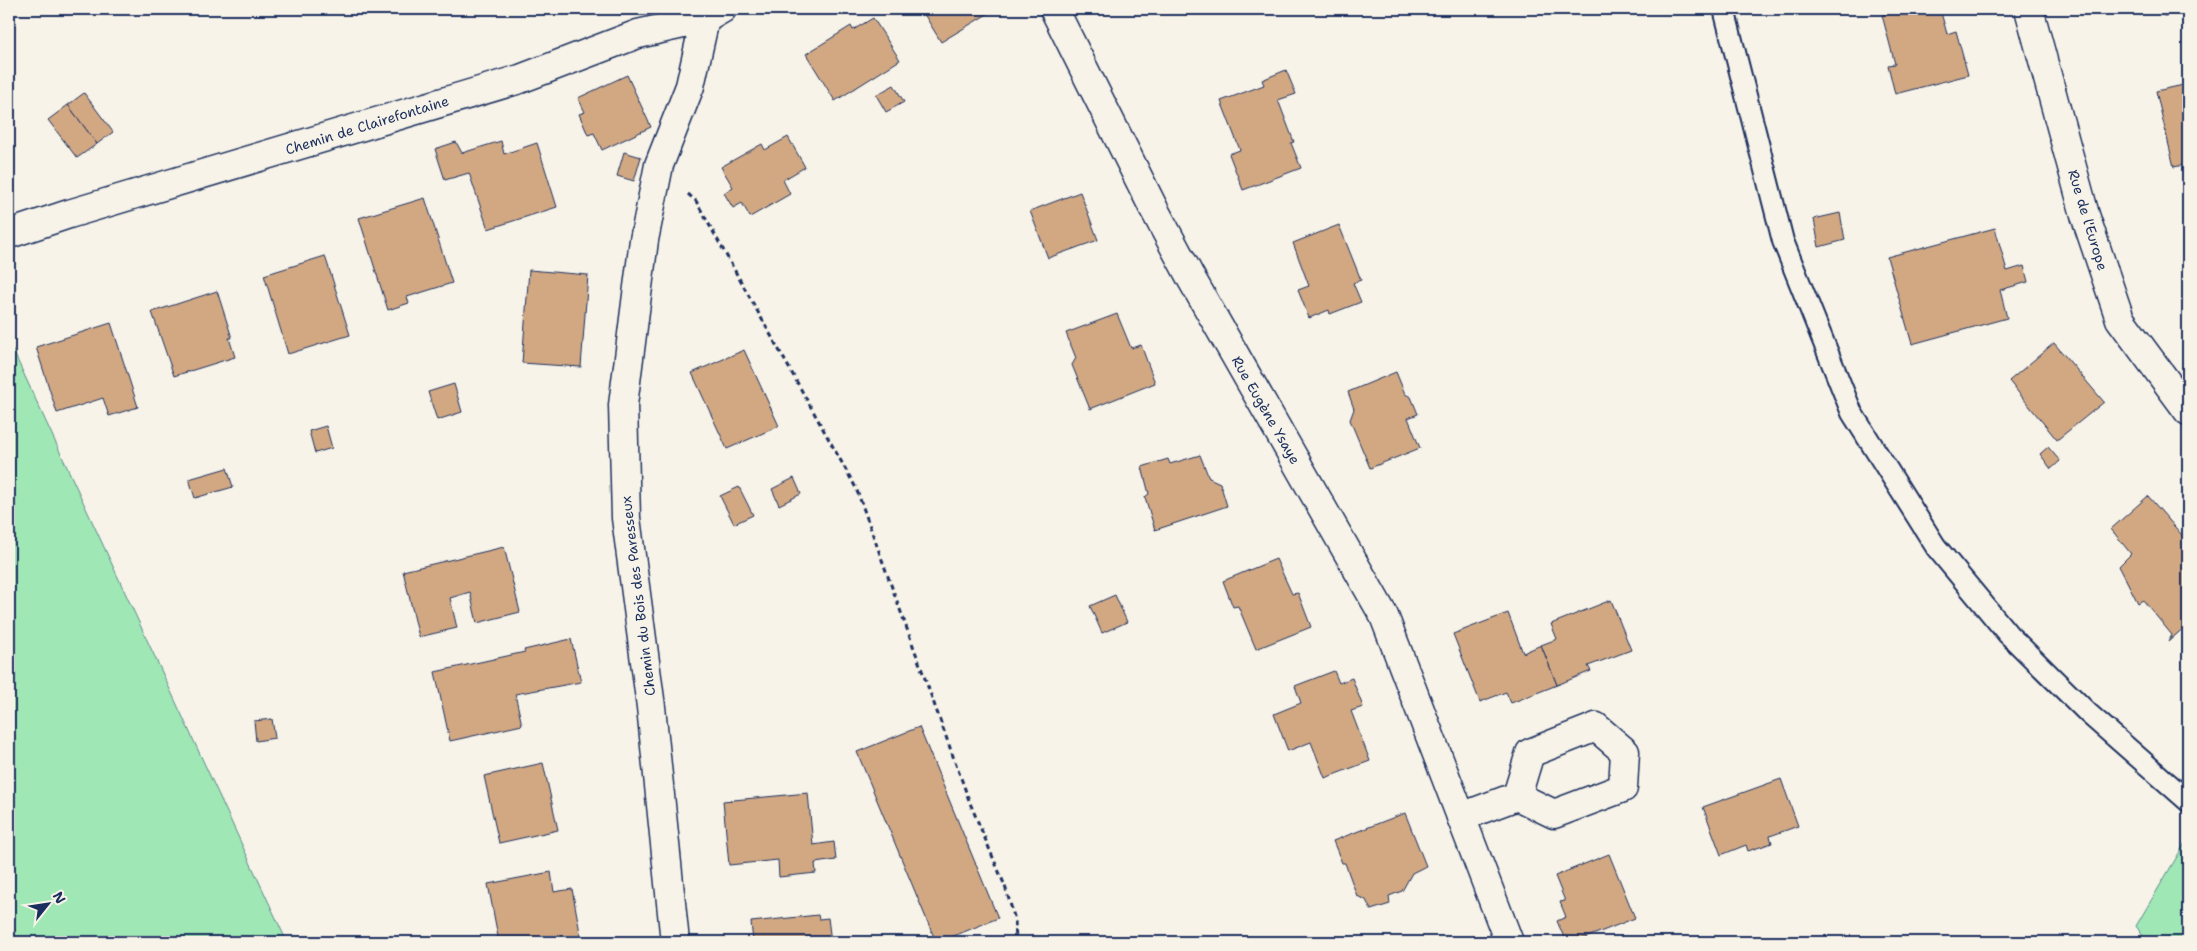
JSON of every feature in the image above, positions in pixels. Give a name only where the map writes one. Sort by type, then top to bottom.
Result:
[{"type":"street","name":"Rue Eugène Ysaye","points":[[1054,9],[1154,209],[1191,278],[1384,616],[1509,942]]},
{"type":"street","name":"Rue de l'Europe","points":[[2029,9],[2085,215],[2120,319],[2188,411]]},
{"type":"street","name":"Chemin du Bois des Paresseux","points":[[675,942],[651,707],[626,518],[623,405],[644,240],[659,165],[690,86],[714,14]]},
{"type":"street","name":"Chemin de Clairefontaine","points":[[9,234],[78,211],[520,79],[638,34],[714,14]]},
{"type":"street","points":[[1461,817],[1517,796]]},
{"type":"lane","points":[[1724,9],[1783,241],[1852,413],[1936,547],[2008,634],[2089,714],[2188,801]]},
{"type":"path","points":[[659,165],[696,202],[856,488],[970,803],[1005,886],[1015,920],[1016,942]]},
{"type":"green space","points":[[9,342],[287,942],[9,942]]},
{"type":"green space","points":[[2188,838],[2188,942],[2147,942],[2136,926]]},
{"type":"building","points":[[921,9],[994,9],[994,10],[941,42]]},
{"type":"building","points":[[1905,9],[1940,9],[1947,34],[1956,31],[1968,75],[1895,94],[1888,65],[1895,64],[1882,15]]},
{"type":"building","points":[[2138,9],[2188,9],[2165,16],[2152,12],[2139,15]]},
{"type":"building","points":[[873,18],[900,60],[835,101],[806,54],[851,26],[853,30]]},
{"type":"building","points":[[1286,70],[1296,94],[1278,100],[1294,142],[1291,143],[1301,168],[1243,190],[1229,154],[1240,150],[1221,101],[1264,85],[1262,80]]},
{"type":"building","points":[[627,75],[651,127],[602,150],[594,133],[588,135],[579,114],[585,112],[578,98]]},
{"type":"building","points":[[2188,84],[2188,164],[2174,167],[2156,91]]},
{"type":"building","points":[[894,85],[904,102],[886,112],[876,95]]},
{"type":"building","points":[[84,93],[113,132],[97,144],[68,105]]},
{"type":"building","points":[[68,105],[97,144],[77,158],[48,120]]},
{"type":"building","points":[[788,137],[805,167],[783,180],[790,194],[750,217],[742,203],[733,208],[724,193],[733,187],[721,167],[762,144],[765,150]]},
{"type":"building","points":[[501,141],[504,154],[537,143],[557,207],[488,229],[469,173],[445,180],[435,149],[456,142],[462,153]]},
{"type":"building","points":[[624,152],[641,157],[634,181],[617,176]]},
{"type":"building","points":[[1080,192],[1098,240],[1048,258],[1030,211]]},
{"type":"building","points":[[425,198],[452,283],[407,297],[409,303],[388,310],[359,218]]},
{"type":"building","points":[[1840,213],[1845,240],[1819,247],[1814,219]]},
{"type":"building","points":[[1339,225],[1361,280],[1353,283],[1361,302],[1330,314],[1329,310],[1309,318],[1298,290],[1309,286],[1293,243]]},
{"type":"building","points":[[1995,228],[2007,271],[2024,266],[2028,282],[2000,290],[2007,318],[1912,344],[1887,257]]},
{"type":"building","points":[[325,256],[350,335],[288,354],[264,275]]},
{"type":"building","points":[[529,270],[588,275],[581,367],[522,363]]},
{"type":"building","points":[[217,291],[232,338],[229,338],[235,357],[174,376],[152,312]]},
{"type":"building","points":[[1117,314],[1131,348],[1141,345],[1155,383],[1090,409],[1072,365],[1076,358],[1066,333]]},
{"type":"building","points":[[111,323],[138,407],[109,416],[103,398],[57,413],[36,347]]},
{"type":"building","points":[[2054,343],[2104,402],[2057,440],[2009,381]]},
{"type":"building","points":[[744,350],[779,426],[727,449],[692,373]]},
{"type":"building","points":[[1396,372],[1405,394],[1411,397],[1418,414],[1408,418],[1420,448],[1370,468],[1350,420],[1354,409],[1348,392]]},
{"type":"building","points":[[454,384],[462,412],[437,420],[428,392]]},
{"type":"building","points":[[326,426],[332,448],[315,453],[309,431]]},
{"type":"building","points":[[2048,447],[2060,461],[2051,469],[2040,454]]},
{"type":"building","points":[[1200,455],[1209,478],[1220,483],[1227,506],[1155,530],[1145,497],[1149,494],[1142,467],[1168,459],[1170,464]]},
{"type":"building","points":[[227,468],[233,487],[195,498],[189,479]]},
{"type":"building","points":[[794,478],[801,494],[779,505],[772,489]]},
{"type":"building","points":[[739,487],[753,515],[734,524],[720,496]]},
{"type":"building","points":[[2148,496],[2188,542],[2188,624],[2168,642],[2172,635],[2143,600],[2138,603],[2119,566],[2131,554],[2111,529]]},
{"type":"building","points":[[504,547],[520,612],[477,623],[470,592],[450,598],[457,628],[419,637],[403,571]]},
{"type":"building","points":[[1276,559],[1292,594],[1298,593],[1311,627],[1256,649],[1238,606],[1233,607],[1223,581]]},
{"type":"building","points":[[1115,595],[1127,622],[1102,633],[1090,606]]},
{"type":"building","points":[[1611,600],[1631,650],[1588,666],[1591,671],[1557,685],[1541,645],[1557,639],[1551,624]]},
{"type":"building","points":[[1508,613],[1523,653],[1541,645],[1557,685],[1511,703],[1506,692],[1480,702],[1453,634]]},
{"type":"building","points":[[571,639],[581,682],[515,694],[522,725],[450,741],[435,672],[525,652],[524,650]]},
{"type":"building","points":[[1334,671],[1339,683],[1352,678],[1363,707],[1351,711],[1370,761],[1325,778],[1311,742],[1288,751],[1274,714],[1301,703],[1295,686]]},
{"type":"building","points":[[272,719],[275,738],[256,741],[254,721]]},
{"type":"building","points":[[919,727],[998,918],[939,942],[936,942],[857,752]]},
{"type":"building","points":[[543,763],[558,830],[499,843],[484,776]]},
{"type":"building","points":[[1781,779],[1798,826],[1770,836],[1772,843],[1748,851],[1746,845],[1721,855],[1703,807]]},
{"type":"building","points":[[808,793],[813,845],[834,842],[836,860],[815,863],[816,873],[779,877],[778,860],[729,865],[723,801]]},
{"type":"building","points":[[1405,813],[1426,866],[1412,873],[1402,891],[1389,896],[1390,904],[1371,910],[1366,900],[1357,896],[1345,863],[1342,863],[1333,841]]},
{"type":"building","points":[[1609,854],[1635,918],[1575,942],[1566,942],[1557,921],[1566,917],[1560,902],[1565,901],[1555,876]]},
{"type":"building","points":[[551,872],[554,892],[572,889],[581,938],[557,942],[499,942],[488,884]]},
{"type":"building","points":[[818,915],[819,919],[828,918],[831,942],[753,942],[751,922]]}]
